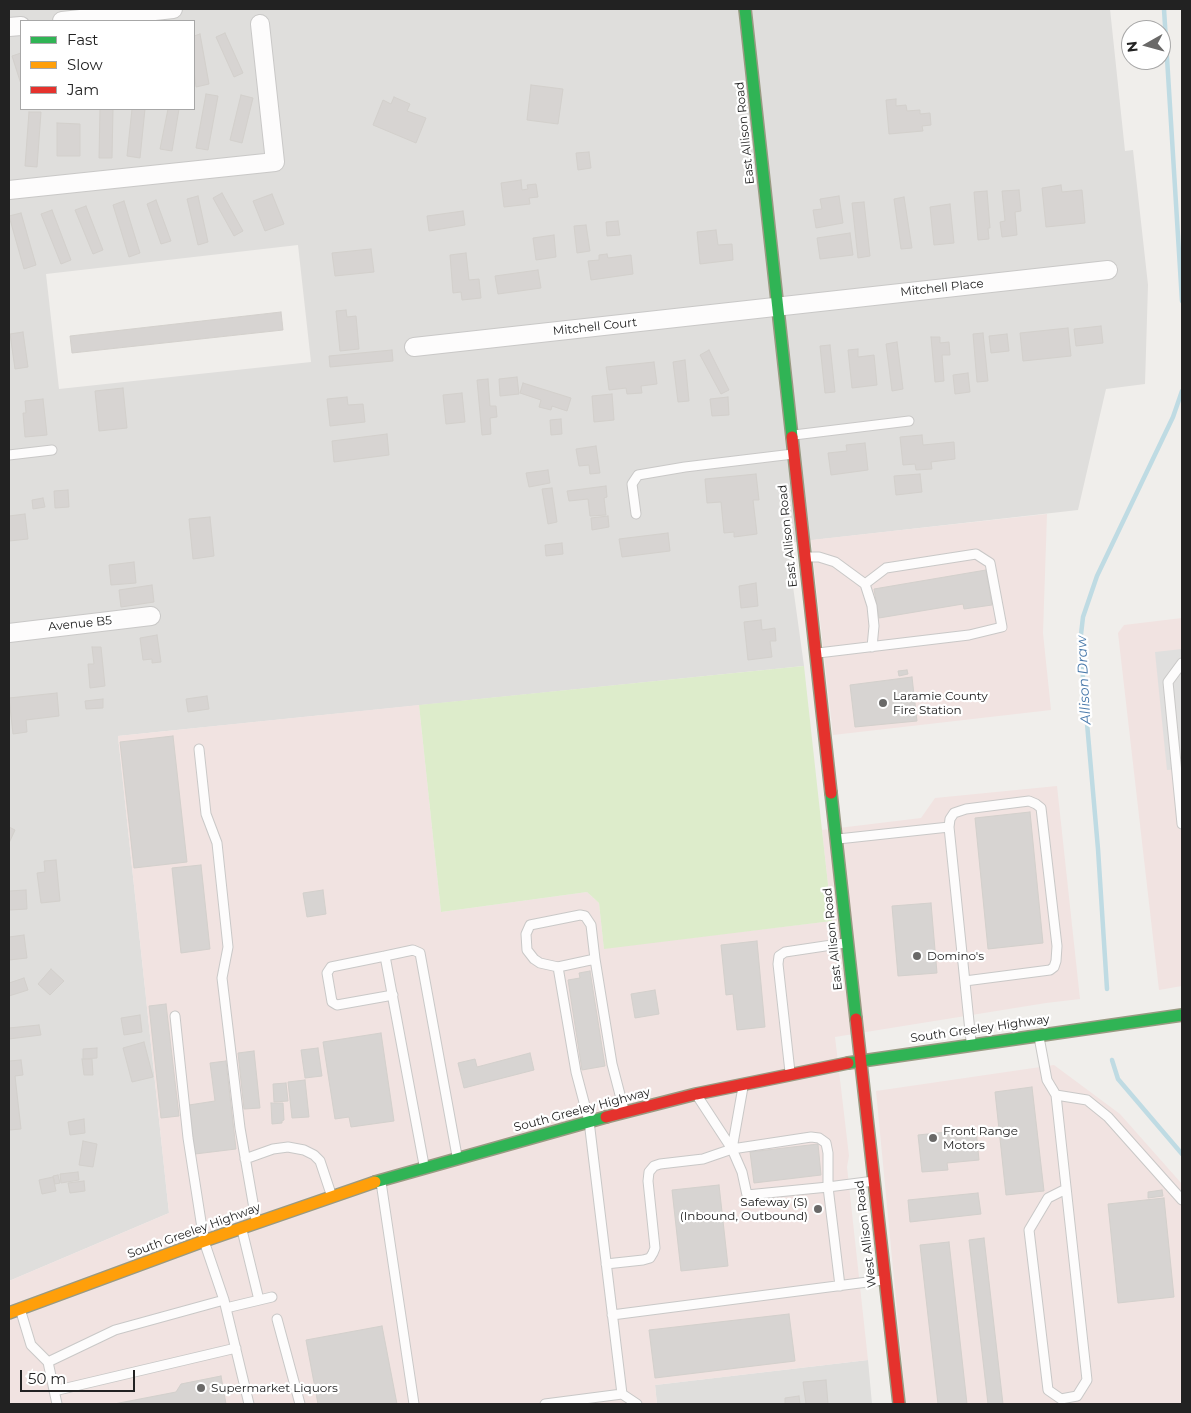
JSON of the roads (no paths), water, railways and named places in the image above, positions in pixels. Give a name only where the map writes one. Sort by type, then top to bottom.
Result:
[{"type":"main road","name":"East Allison Road","points":[[745,9],[860,1060]]},
{"type":"main road","name":"South Greeley Highway","points":[[14,1311],[204,1241],[381,1180],[624,1112],[696,1094],[860,1060],[1182,1015]]},
{"type":"main road","name":"West Allison Road","points":[[860,1060],[899,1404]]},
{"type":"street","points":[[71,20],[173,9]]},
{"type":"street","points":[[9,190],[275,162],[260,24]]},
{"type":"street","name":"Mitchell Place","points":[[777,306],[1108,270]]},
{"type":"street","name":"Mitchell Court","points":[[414,347],[777,306]]},
{"type":"street","name":"Avenue B5","points":[[9,632],[151,616]]},
{"type":"lane","points":[[791,436],[909,421]]},
{"type":"lane","points":[[9,455],[52,450]]},
{"type":"lane","points":[[636,514],[632,484],[638,475],[685,467],[793,454]]},
{"type":"lane","points":[[815,654],[969,635],[1002,627],[990,563],[976,554],[886,568],[865,584]]},
{"type":"lane","points":[[804,558],[819,557],[835,562],[865,584],[872,606],[874,626],[872,647]]},
{"type":"lane","points":[[1182,663],[1168,682],[1182,824]]},
{"type":"lane","points":[[198,749],[206,814],[217,843],[228,947],[222,978],[239,1118],[257,1223]]},
{"type":"lane","points":[[965,981],[1050,970],[1054,967],[1057,955],[1055,927],[1042,808],[1029,801],[966,809],[954,813],[950,819],[949,827],[965,981],[972,1044]]},
{"type":"lane","points":[[836,839],[949,827]]},
{"type":"lane","points":[[595,959],[558,966],[540,963],[527,950],[526,934],[530,925],[580,915],[586,916],[591,925],[612,1064],[624,1112]]},
{"type":"lane","points":[[791,1074],[778,964],[779,956],[785,952],[847,943]]},
{"type":"lane","points":[[393,995],[337,1006],[332,1002],[327,973],[331,967],[414,950],[420,953],[457,1158]]},
{"type":"lane","points":[[385,956],[424,1168]]},
{"type":"lane","points":[[558,966],[576,1072],[589,1121],[622,1394]]},
{"type":"lane","points":[[175,1016],[188,1138],[204,1241],[225,1304],[249,1404]]},
{"type":"lane","points":[[1038,1034],[1047,1080],[1056,1095],[1087,1380],[1077,1396],[1060,1399],[1048,1390],[1029,1230],[1048,1198],[1066,1188]]},
{"type":"lane","points":[[732,1149],[743,1084]]},
{"type":"lane","points":[[696,1094],[732,1149],[742,1172],[747,1195],[874,1181]]},
{"type":"lane","points":[[1056,1095],[1087,1100],[1108,1117],[1182,1200]]},
{"type":"lane","points":[[606,1264],[643,1260],[650,1258],[654,1253],[648,1181],[654,1166],[702,1158],[732,1149],[811,1137],[819,1138],[826,1143],[828,1153],[828,1187],[840,1286]]},
{"type":"lane","points":[[245,1159],[288,1147],[304,1150],[314,1155],[320,1161],[332,1197]]},
{"type":"lane","points":[[381,1180],[414,1404]]},
{"type":"lane","points":[[241,1228],[259,1300]]},
{"type":"lane","points":[[612,1315],[885,1280]]},
{"type":"lane","points":[[48,1362],[115,1330],[225,1304],[272,1297]]},
{"type":"lane","points":[[14,1311],[31,1345],[48,1362],[57,1404]]},
{"type":"lane","points":[[277,1319],[300,1404]]},
{"type":"lane","points":[[54,1391],[236,1348]]},
{"type":"lane","points":[[545,1404],[622,1394],[637,1404]]},
{"type":"waterway","name":"Allison Draw","points":[[1164,9],[1182,301]]},
{"type":"waterway","name":"Allison Draw","points":[[1107,989],[1098,849],[1080,643],[1083,617],[1097,576],[1173,417],[1182,391]]},
{"type":"waterway","name":"Allison Draw","points":[[1112,1060],[1118,1079],[1182,1154]]},
{"type":"place","name":"Laramie County Fire Station","points":[[883,703]]},
{"type":"place","name":"Domino's","points":[[917,956]]},
{"type":"place","name":"Front Range Motors","points":[[933,1138]]},
{"type":"place","name":"Safeway (S) (Inbound, Outbound)","points":[[818,1209]]},
{"type":"place","name":"Supermarket Liquors","points":[[201,1388]]}]
